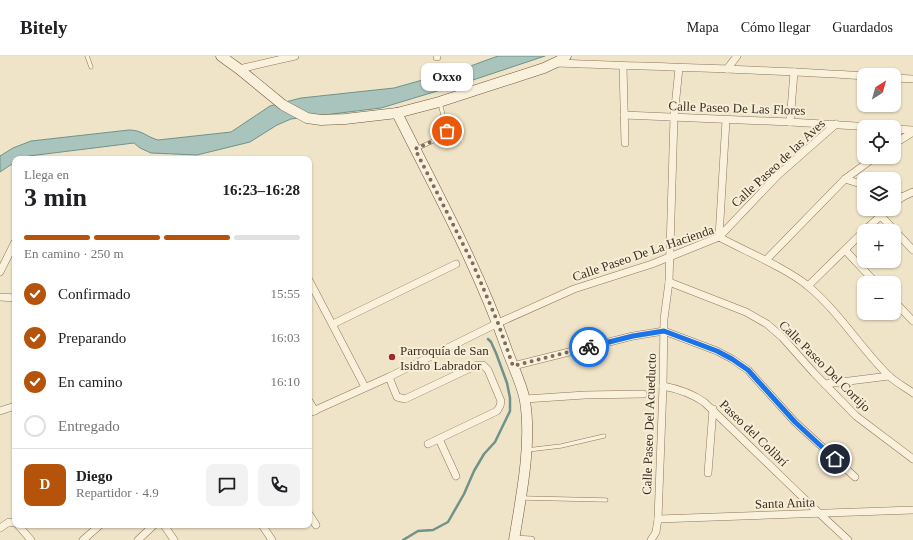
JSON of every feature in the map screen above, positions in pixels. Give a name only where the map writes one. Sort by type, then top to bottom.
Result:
[{"type":"street","points":[[221,56],[283,105],[307,118],[321,120],[382,116],[397,113],[439,102],[544,68],[566,56]]},
{"type":"street","points":[[239,69],[295,56]]},
{"type":"street","points":[[727,68],[737,56]]},
{"type":"street","points":[[554,63],[679,68],[727,68],[857,76]]},
{"type":"street","points":[[623,66],[624,143]]},
{"type":"street","name":"Calle Paseo Del Acueducto","points":[[651,540],[656,532],[658,519],[664,319],[669,282],[674,117],[679,68]]},
{"type":"street","points":[[790,122],[794,72]]},
{"type":"street","points":[[901,78],[913,79]]},
{"type":"street","points":[[397,113],[473,264],[498,323],[525,399],[527,428],[526,450],[521,498],[514,540],[531,540]]},
{"type":"street","name":"Calle Paseo De Las Flores","points":[[624,114],[857,126]]},
{"type":"street","name":"Calle Paseo de las Aves","points":[[719,238],[726,120]]},
{"type":"street","name":"Calle Paseo de las Aves","points":[[719,238],[774,180],[836,124]]},
{"type":"street","points":[[901,129],[913,131]]},
{"type":"street","points":[[901,139],[913,131]]},
{"type":"street","points":[[766,260],[845,179],[865,164]]},
{"type":"street","points":[[845,179],[857,183]]},
{"type":"street","points":[[902,197],[913,192]]},
{"type":"street","points":[[871,224],[879,216]]},
{"type":"street","points":[[881,216],[913,250]]},
{"type":"street","name":"Calle Paseo De La Hacienda","points":[[312,412],[389,377],[498,323],[574,289],[652,264],[719,238],[766,260],[808,286],[832,310],[889,376],[913,393]]},
{"type":"street","points":[[808,286],[857,238]]},
{"type":"street","points":[[0,272],[12,248]]},
{"type":"street","points":[[845,250],[869,276]]},
{"type":"street","points":[[333,324],[456,264]]},
{"type":"street","name":"Calle Paseo Del Cortijo","points":[[669,282],[746,312],[767,324],[782,337],[856,416],[913,459]]},
{"type":"street","points":[[312,286],[366,387]]},
{"type":"street","points":[[0,297],[12,298]]},
{"type":"street","points":[[901,308],[913,321]]},
{"type":"street","points":[[513,366],[633,336],[664,331],[717,351],[743,366],[759,381],[795,422],[855,477]]},
{"type":"street","points":[[389,377],[397,397],[405,400],[477,365],[483,365],[488,370],[501,401],[497,411],[428,444]]},
{"type":"street","points":[[825,384],[889,376]]},
{"type":"street","name":"Paseo del Colibrí","points":[[663,386],[693,394],[704,402],[819,514],[848,540]]},
{"type":"street","points":[[525,399],[585,395],[643,394]]},
{"type":"street","points":[[0,412],[12,407]]},
{"type":"street","points":[[708,473],[713,410]]},
{"type":"street","points":[[439,439],[456,476]]},
{"type":"street","name":"Santa Anita","points":[[658,519],[913,510]]},
{"type":"street","points":[[312,519],[316,525]]},
{"type":"street","points":[[0,528],[9,522],[12,522]]},
{"type":"street","points":[[20,528],[31,540]]},
{"type":"street","points":[[83,540],[96,528]]},
{"type":"street","points":[[138,540],[151,528]]},
{"type":"street","points":[[166,528],[174,540]]},
{"type":"street","points":[[264,528],[272,540]]},
{"type":"lane","points":[[87,56],[91,67]]},
{"type":"lane","points":[[415,149],[446,134],[447,131],[439,102]]},
{"type":"lane","points":[[526,450],[561,446],[604,436]]},
{"type":"lane","points":[[521,498],[606,500]]},
{"type":"water","points":[[498,56],[545,56],[467,82],[381,108],[291,119],[277,125],[250,142],[197,155],[151,153],[140,148],[134,143],[29,156],[12,156],[12,164],[0,172],[0,156],[13,148],[31,141],[129,130],[141,132],[158,140],[231,132],[270,106],[301,98],[394,88],[465,68]]},
{"type":"waterway","points":[[403,540],[418,531],[433,530],[448,522],[464,494],[474,471],[484,454],[495,442],[510,411],[510,398],[507,383],[496,353],[488,339]]},
{"type":"way so far","points":[[447,131],[444,136],[415,149],[473,264],[498,323],[513,366],[589,347]]},
{"type":"place","name":"Oxxo","points":[[447,131]]},
{"type":"place","name":"Parroquía de San Isidro Labrador","points":[[392,357]]},
{"type":"route","points":[[589,347],[655,331],[664,331],[717,351],[748,370],[795,422],[835,459]]}]
